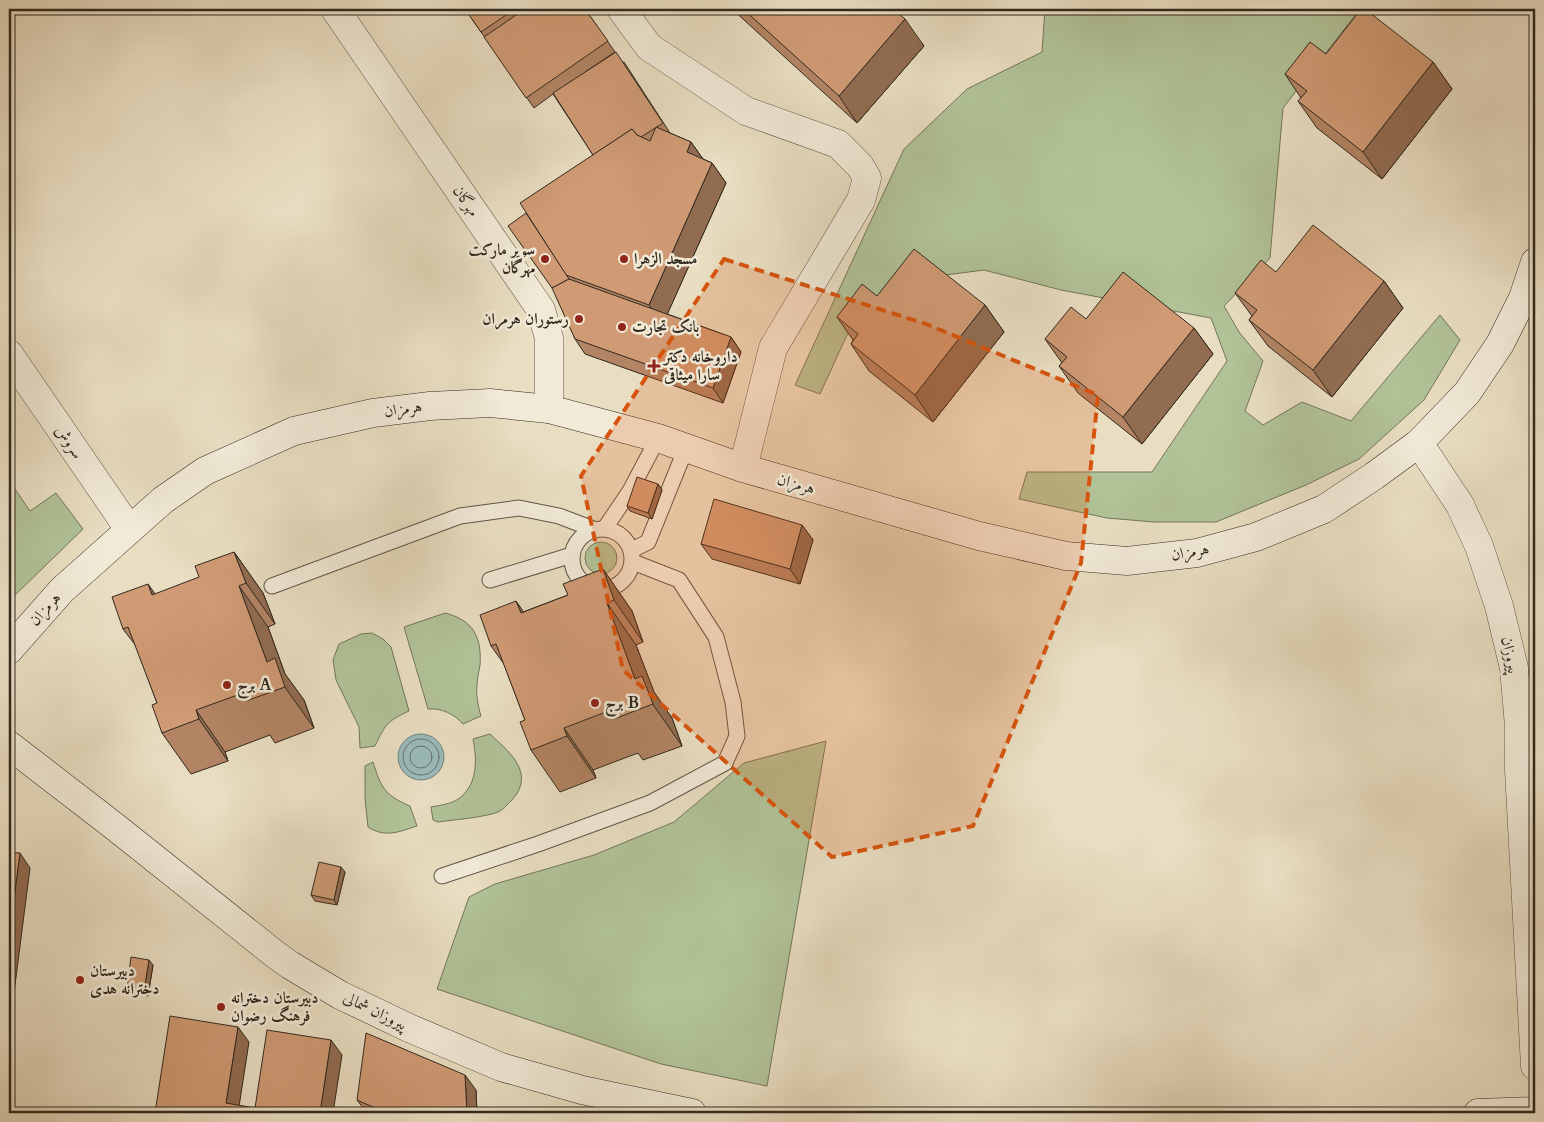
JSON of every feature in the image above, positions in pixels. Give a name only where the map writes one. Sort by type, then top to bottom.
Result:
[{"type":"street","name":"مهرگان","points":[[335,9],[542,310],[549,338],[549,409]]},
{"type":"street","points":[[621,9],[649,47],[746,112],[838,144],[860,166],[867,178],[860,200],[773,348],[743,468]]},
{"type":"street","name":"هرمزان","points":[[9,650],[62,590],[163,500],[205,470],[294,431],[373,413],[430,406],[490,403],[549,409],[658,438],[743,468],[979,536],[1066,556],[1128,561],[1197,552],[1256,537],[1324,509],[1419,443],[1467,393],[1500,344],[1523,298],[1535,262]]},
{"type":"street","name":"سروش","points":[[9,354],[129,530]]},
{"type":"street","name":"پیروزان","points":[[1419,443],[1460,505],[1479,546],[1500,606],[1514,668],[1519,726],[1519,770],[1535,1066]]},
{"type":"street","name":"پیروزان شمالی","points":[[9,745],[290,965],[340,995],[409,1028],[501,1066],[582,1090],[692,1113]]},
{"type":"street","points":[[1492,1113],[1535,1111]]},
{"type":"lane","points":[[272,586],[460,516],[519,508],[559,516],[599,528],[617,531],[626,539],[632,556],[629,573],[621,583],[611,588],[599,590],[587,586],[578,578],[573,567],[572,556],[575,544],[582,535],[599,528],[630,492],[658,438]]},
{"type":"lane","points":[[632,556],[648,542],[686,448]]},
{"type":"lane","points":[[490,580],[572,556]]},
{"type":"lane","points":[[442,876],[538,844],[650,803],[725,763],[737,736],[733,702],[716,637],[679,580],[632,556]]},
{"type":"highlighted area","points":[[724,259],[926,324],[1098,395],[1081,563],[973,826],[832,857],[623,670],[581,476]]},
{"type":"green space","points":[[1045,9],[1360,9],[1283,108],[1270,258],[1224,306],[1239,332],[1263,361],[1245,411],[1263,425],[1302,402],[1351,421],[1440,315],[1460,340],[1424,400],[1359,459],[1306,485],[1216,522],[1154,522],[1107,518],[1019,499],[1027,472],[1152,472],[1227,361],[1211,318],[1061,290],[984,270],[899,281],[847,335],[820,394],[795,385],[904,149],[967,89],[1042,52]]},
{"type":"green space","points":[[15,489],[30,511],[56,493],[83,529],[9,601],[9,494]]},
{"type":"green space","points":[[601,542],[607,543],[612,547],[616,552],[616,564],[612,569],[607,573],[601,574],[595,573],[590,569],[586,564],[585,558],[586,552],[590,547],[595,543]]},
{"type":"green space","points":[[445,613],[463,620],[469,625],[474,631],[479,646],[480,665],[477,693],[481,716],[463,724],[447,712],[428,709],[404,627]]},
{"type":"green space","points":[[372,633],[383,639],[391,647],[409,711],[388,724],[375,746],[360,748],[359,727],[336,680],[333,660],[339,644],[361,634]]},
{"type":"green space","points":[[490,734],[516,761],[520,769],[522,777],[516,795],[504,808],[495,813],[438,822],[433,820],[431,807],[454,801],[467,791],[475,770],[473,739]]},
{"type":"green space","points":[[826,741],[767,1086],[661,1064],[437,989],[469,897],[495,884],[594,855],[674,822],[744,763]]},
{"type":"green space","points":[[373,762],[381,784],[394,798],[410,806],[417,826],[392,833],[380,832],[368,827],[365,799],[365,766]]},
{"type":"water","points":[[421,734],[434,738],[440,744],[444,757],[440,770],[434,776],[421,780],[408,776],[402,770],[398,757],[402,744],[408,738]]},
{"type":"building","points":[[465,9],[515,9],[481,32]]},
{"type":"building","points":[[525,9],[585,9],[608,41],[526,98],[484,37]]},
{"type":"building","points":[[743,9],[893,9],[905,19],[839,96]]},
{"type":"building","points":[[1361,9],[1365,9],[1433,62],[1363,152],[1298,101],[1307,91],[1285,74],[1310,42],[1326,54]]},
{"type":"building","points":[[616,52],[663,123],[641,137],[632,129],[593,155],[553,93]]},
{"type":"building","name":"مسجد الزهرا","points":[[656,127],[691,142],[687,152],[712,163],[649,305],[566,275],[520,203],[632,129],[637,135],[650,141]]},
{"type":"building","points":[[526,213],[569,279],[552,288],[508,226]]},
{"type":"building","points":[[1313,225],[1384,281],[1313,370],[1249,320],[1257,310],[1235,293],[1261,260],[1276,272]]},
{"type":"building","points":[[914,249],[985,305],[915,395],[851,344],[858,334],[837,317],[862,284],[877,296]]},
{"type":"building","points":[[1123,272],[1194,328],[1123,417],[1059,366],[1067,357],[1045,339],[1071,307],[1086,319]]},
{"type":"building","points":[[569,279],[731,337],[713,388],[575,339],[552,288]]},
{"type":"building","points":[[637,477],[658,484],[648,513],[627,506]]},
{"type":"building","points":[[714,499],[802,525],[790,569],[701,544]]},
{"type":"building","points":[[234,552],[246,583],[239,586],[267,662],[275,658],[285,687],[246,701],[243,693],[196,710],[199,719],[162,733],[152,705],[157,703],[128,627],[123,629],[112,597],[148,584],[152,595],[199,577],[195,566]]},
{"type":"building","points":[[603,569],[614,600],[607,603],[635,679],[642,676],[653,704],[614,719],[611,710],[564,728],[567,736],[531,750],[520,722],[525,720],[496,644],[491,646],[480,615],[516,601],[521,613],[568,595],[563,584]]},
{"type":"building","points":[[9,852],[20,853],[9,937]]},
{"type":"building","points":[[319,862],[341,867],[334,900],[311,895]]},
{"type":"building","points":[[131,957],[149,960],[144,991],[127,988]]},
{"type":"building","points":[[170,1016],[238,1027],[226,1103],[255,1108],[267,1030],[331,1040],[320,1113],[155,1113]]},
{"type":"building","points":[[366,1033],[465,1075],[467,1113],[383,1113],[357,1100]]},
{"type":"place","name":"سوپر مارکت مهرگان","points":[[545,259]]},
{"type":"place","name":"مسجد الزهرا","points":[[624,259]]},
{"type":"place","name":"رستوران هرمران","points":[[579,319]]},
{"type":"place","name":"بانک تجارت","points":[[622,327]]},
{"type":"place","name":"داروخانه دکتر سارا میثاقی","points":[[654,366]]},
{"type":"place","name":"برج A","points":[[227,685]]},
{"type":"place","name":"برج B","points":[[595,703]]},
{"type":"place","name":"دبیرستان دخترانه هدی","points":[[80,980]]},
{"type":"place","name":"دبیرستان دخترانه فرهنگ رضوان","points":[[221,1007]]}]
